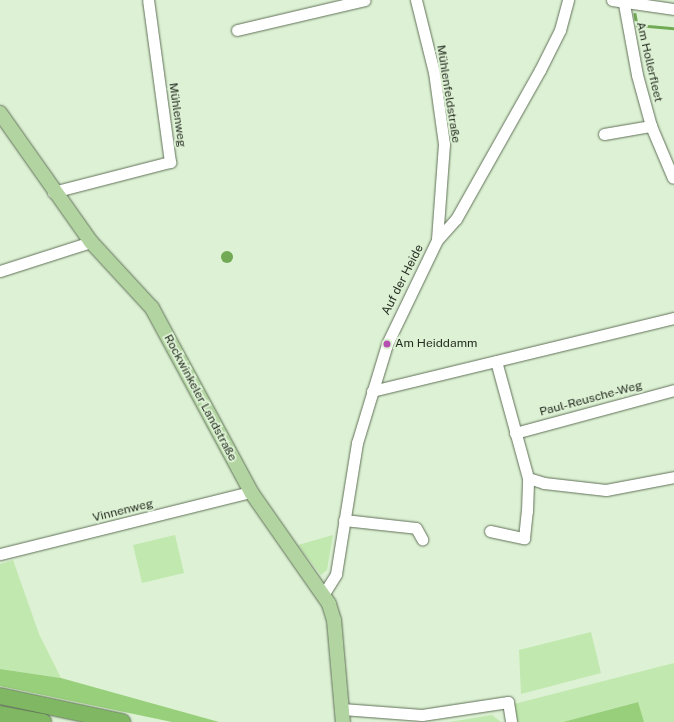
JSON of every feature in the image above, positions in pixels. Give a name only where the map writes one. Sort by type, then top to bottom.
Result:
[{"type":"highway","points":[[0,696],[122,722]]},
{"type":"highway","points":[[0,714],[43,722]]},
{"type":"main road","name":"Rockwinkeler Landstraße","points":[[0,113],[53,192],[91,242],[152,308],[251,492],[323,595],[334,620],[343,716]]},
{"type":"street","name":"Mühlenweg","points":[[53,192],[170,162],[148,0]]},
{"type":"street","points":[[237,30],[365,0]]},
{"type":"street","name":"Mühlenfeldstraße","points":[[416,0],[434,72],[444,144],[437,240]]},
{"type":"street","name":"Auf der Heide","points":[[323,595],[336,574],[357,443],[372,391],[404,302],[437,240],[456,219],[540,70],[560,30],[568,0]]},
{"type":"street","name":"Am Hollerfleet","points":[[612,0],[624,4],[650,2],[674,9]]},
{"type":"street","name":"Am Hollerfleet","points":[[624,4],[637,75],[651,126],[673,178]]},
{"type":"street","points":[[604,134],[651,126]]},
{"type":"street","points":[[0,271],[91,242]]},
{"type":"street","points":[[372,391],[674,318]]},
{"type":"street","points":[[490,531],[524,538],[528,478],[496,361]]},
{"type":"street","name":"Paul-Reusche-Weg","points":[[515,433],[674,390]]},
{"type":"street","points":[[528,478],[544,483],[606,490],[674,478]]},
{"type":"street","name":"Vinnenweg","points":[[0,554],[251,492]]},
{"type":"street","points":[[344,520],[416,528],[422,539]]},
{"type":"street","name":"Rockwinkeler Landstraße","points":[[343,716],[422,715],[508,702],[511,722]]},
{"type":"shaded area","points":[[225,251],[229,251],[233,257],[229,263],[225,263],[221,259],[221,255]]},
{"type":"shaded area","points":[[175,535],[184,573],[142,583],[133,545]]},
{"type":"shaded area","points":[[333,535],[327,570],[321,575],[298,545]]},
{"type":"shaded area","points":[[13,560],[39,634],[61,678],[0,669],[0,564]]},
{"type":"shaded area","points":[[591,632],[601,673],[521,694],[519,650]]},
{"type":"shaded area","points":[[674,663],[674,722],[644,722],[637,702],[563,722],[517,722],[514,704]]},
{"type":"shaded area","points":[[0,669],[61,678],[219,722],[172,722],[0,686]]},
{"type":"shaded area","points":[[638,702],[644,722],[563,722]]},
{"type":"shaded area","points":[[492,715],[501,722],[449,722]]},
{"type":"waterway","points":[[635,14],[637,25],[674,28]]},
{"type":"place","name":"Am Heiddamm","points":[[387,344]]}]
